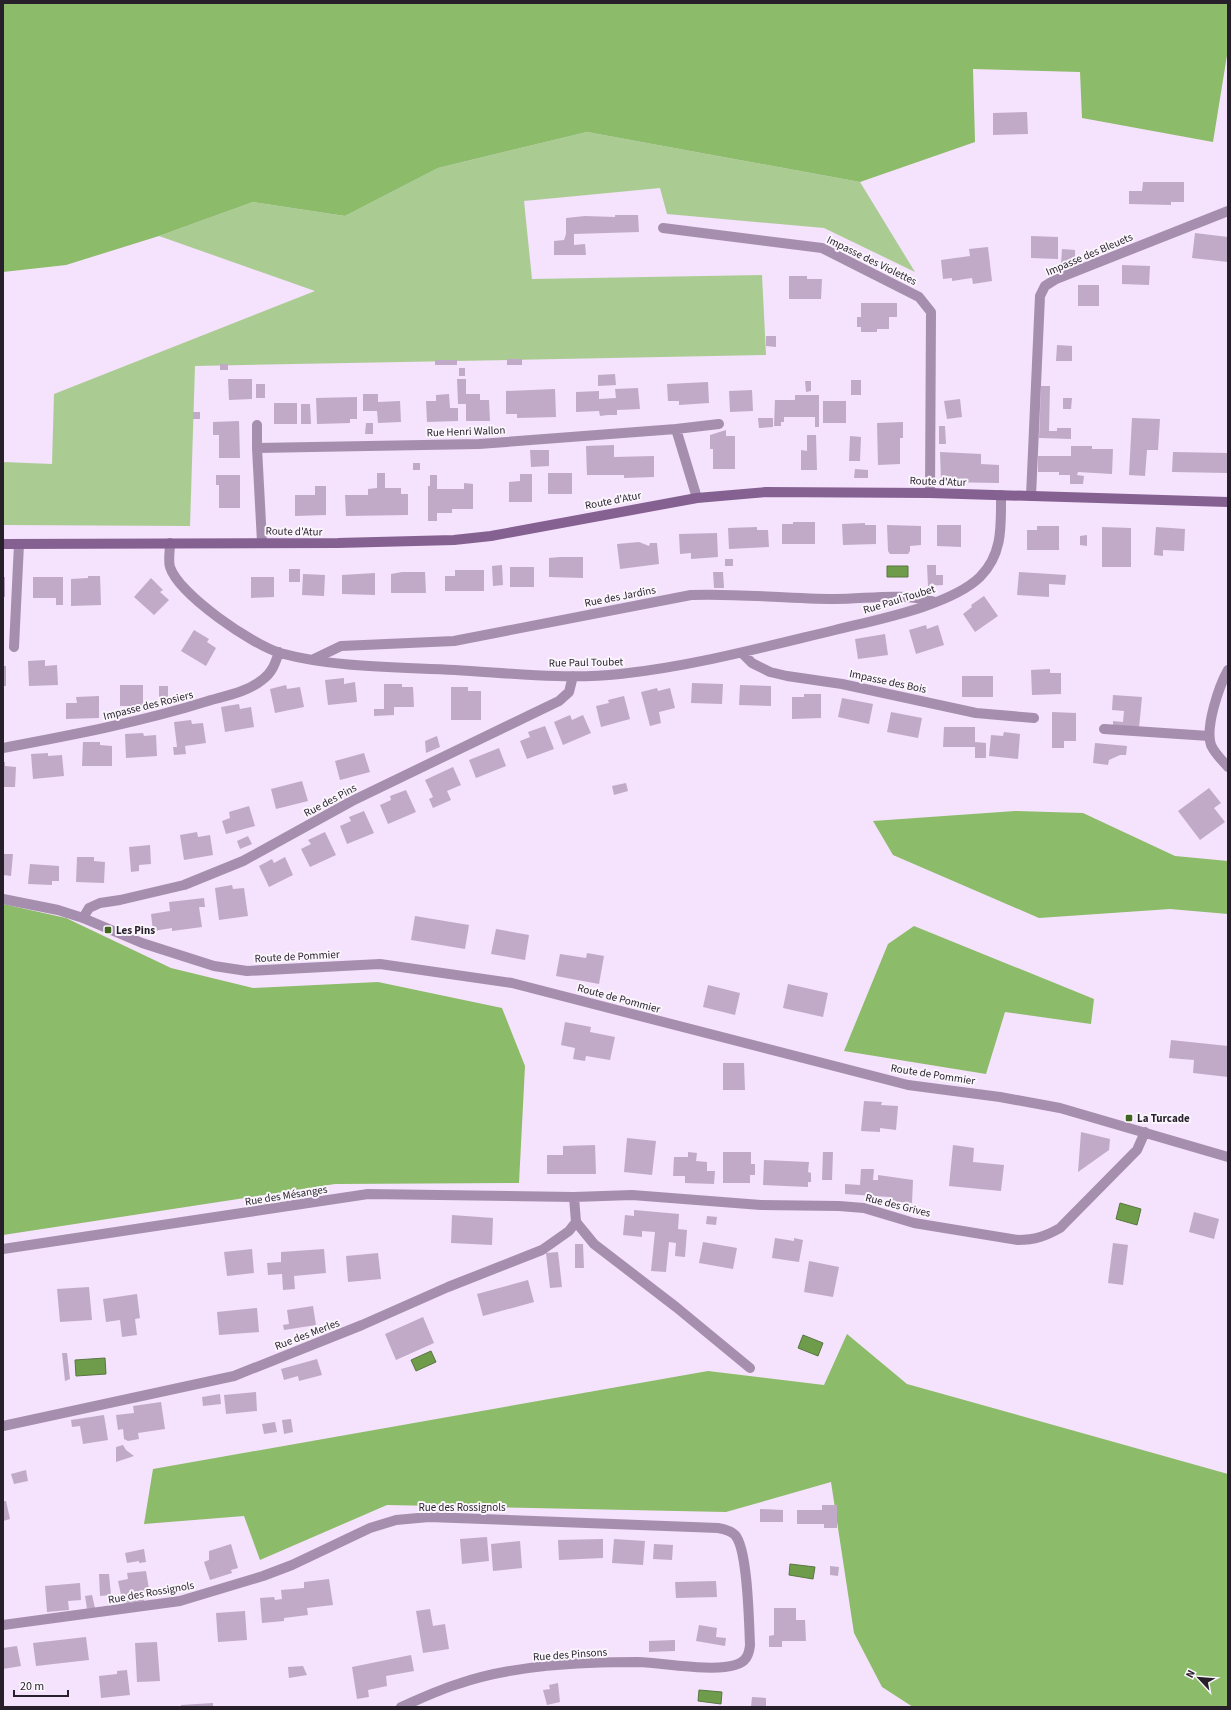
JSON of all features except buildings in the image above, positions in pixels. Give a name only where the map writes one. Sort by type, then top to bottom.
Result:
[{"type":"main road","name":"Route d'Atur","points":[[3,544],[262,542],[338,543],[454,540],[491,536],[697,498],[766,492],[930,493],[1228,502]]},
{"type":"street","name":"Impasse des Bleuets","points":[[1031,496],[1040,296],[1045,286],[1056,278],[1228,211]]},
{"type":"street","name":"Impasse des Violettes","points":[[663,228],[822,248],[920,297],[931,312],[930,493]]},
{"type":"street","name":"Rue Henri Wallon","points":[[257,448],[479,444],[676,429],[719,424]]},
{"type":"street","points":[[257,425],[262,542]]},
{"type":"street","points":[[676,429],[697,498]]},
{"type":"street","name":"Rue Paul Toubet","points":[[170,543],[170,567],[176,578],[190,594],[233,628],[279,652],[313,659],[350,664],[574,676],[620,674],[742,653],[900,614],[958,593],[970,586],[991,564],[996,553],[1000,540],[1001,495]]},
{"type":"street","points":[[14,647],[19,544]]},
{"type":"street","name":"Rue des Jardins","points":[[313,659],[341,646],[454,641],[691,595],[836,599],[921,597],[935,602]]},
{"type":"street","name":"Impasse des Rosiers","points":[[3,748],[106,728],[179,710],[232,693],[261,681],[271,672],[279,652]]},
{"type":"street","name":"Impasse des Bois","points":[[742,653],[752,663],[770,672],[842,684],[976,713],[1034,718]]},
{"type":"street","points":[[1228,670],[1223,680],[1210,722],[1209,736],[1216,754],[1228,767]]},
{"type":"street","name":"Rue des Pins","points":[[83,918],[89,908],[100,903],[120,900],[184,885],[243,860],[352,801],[559,701],[569,692],[574,676]]},
{"type":"street","points":[[1104,729],[1209,736]]},
{"type":"street","name":"Route de Pommier","points":[[3,899],[58,910],[83,918],[142,943],[214,966],[247,971],[380,964],[512,983],[908,1084],[1000,1097],[1060,1108],[1228,1157]]},
{"type":"street","name":"Rue des Grives","points":[[574,1197],[632,1195],[761,1204],[864,1208],[914,1223],[1018,1240],[1033,1240],[1060,1228],[1137,1150],[1145,1132]]},
{"type":"street","name":"Rue des Mésanges","points":[[3,1249],[368,1194],[574,1197]]},
{"type":"street","points":[[574,1197],[576,1222],[594,1244],[676,1307],[750,1368]]},
{"type":"street","name":"Rue des Merles","points":[[3,1426],[234,1376],[362,1325],[448,1287],[542,1250],[569,1232],[576,1222]]},
{"type":"street","name":"Rue des Rossignols","points":[[3,1625],[180,1601],[263,1576],[292,1565],[344,1539],[370,1528],[396,1520],[452,1516],[718,1528],[735,1535],[740,1542],[743,1555],[750,1645],[749,1653],[745,1660]]},
{"type":"street","name":"Rue des Pinsons","points":[[401,1707],[458,1683],[548,1666],[620,1662],[722,1667],[736,1665],[745,1660]]},
{"type":"shaded area","points":[[3,3],[1228,3],[1228,49],[1213,142],[1082,118],[1080,72],[973,69],[975,142],[860,182],[587,132],[438,168],[345,216],[253,202],[159,236],[66,265],[3,272]]},
{"type":"shaded area","points":[[587,132],[860,182],[915,272],[824,228],[667,214],[660,188],[524,201],[532,279],[762,275],[766,355],[195,366],[190,526],[3,525],[3,462],[52,464],[54,394],[315,291],[159,236],[253,202],[345,216],[438,168]]},
{"type":"shaded area","points":[[887,566],[908,566],[908,577],[887,577]]},
{"type":"shaded area","points":[[1015,811],[1083,813],[1175,856],[1228,861],[1228,914],[1170,909],[1039,918],[893,855],[873,821]]},
{"type":"shaded area","points":[[3,904],[66,918],[171,968],[253,988],[378,982],[502,1008],[525,1066],[519,1183],[335,1184],[3,1235]]},
{"type":"shaded area","points":[[914,926],[1094,999],[1091,1024],[1005,1012],[986,1074],[844,1051],[888,944]]},
{"type":"shaded area","points":[[1120,1203],[1141,1209],[1137,1225],[1116,1219]]},
{"type":"shaded area","points":[[847,1334],[907,1384],[1228,1474],[1228,1707],[913,1707],[882,1687],[854,1633],[831,1482],[726,1512],[387,1505],[260,1560],[244,1516],[144,1524],[153,1469],[708,1371],[824,1385]]},
{"type":"shaded area","points":[[803,1335],[823,1343],[818,1356],[798,1348]]},
{"type":"shaded area","points":[[431,1351],[436,1362],[416,1371],[411,1360]]},
{"type":"shaded area","points":[[105,1358],[106,1374],[76,1376],[75,1360]]},
{"type":"shaded area","points":[[790,1564],[815,1567],[813,1579],[789,1575]]},
{"type":"shaded area","points":[[699,1690],[722,1692],[721,1704],[698,1701]]},
{"type":"place","name":"Les Pins","points":[[108,930]]},
{"type":"place","name":"La Turcade","points":[[1129,1118]]}]
